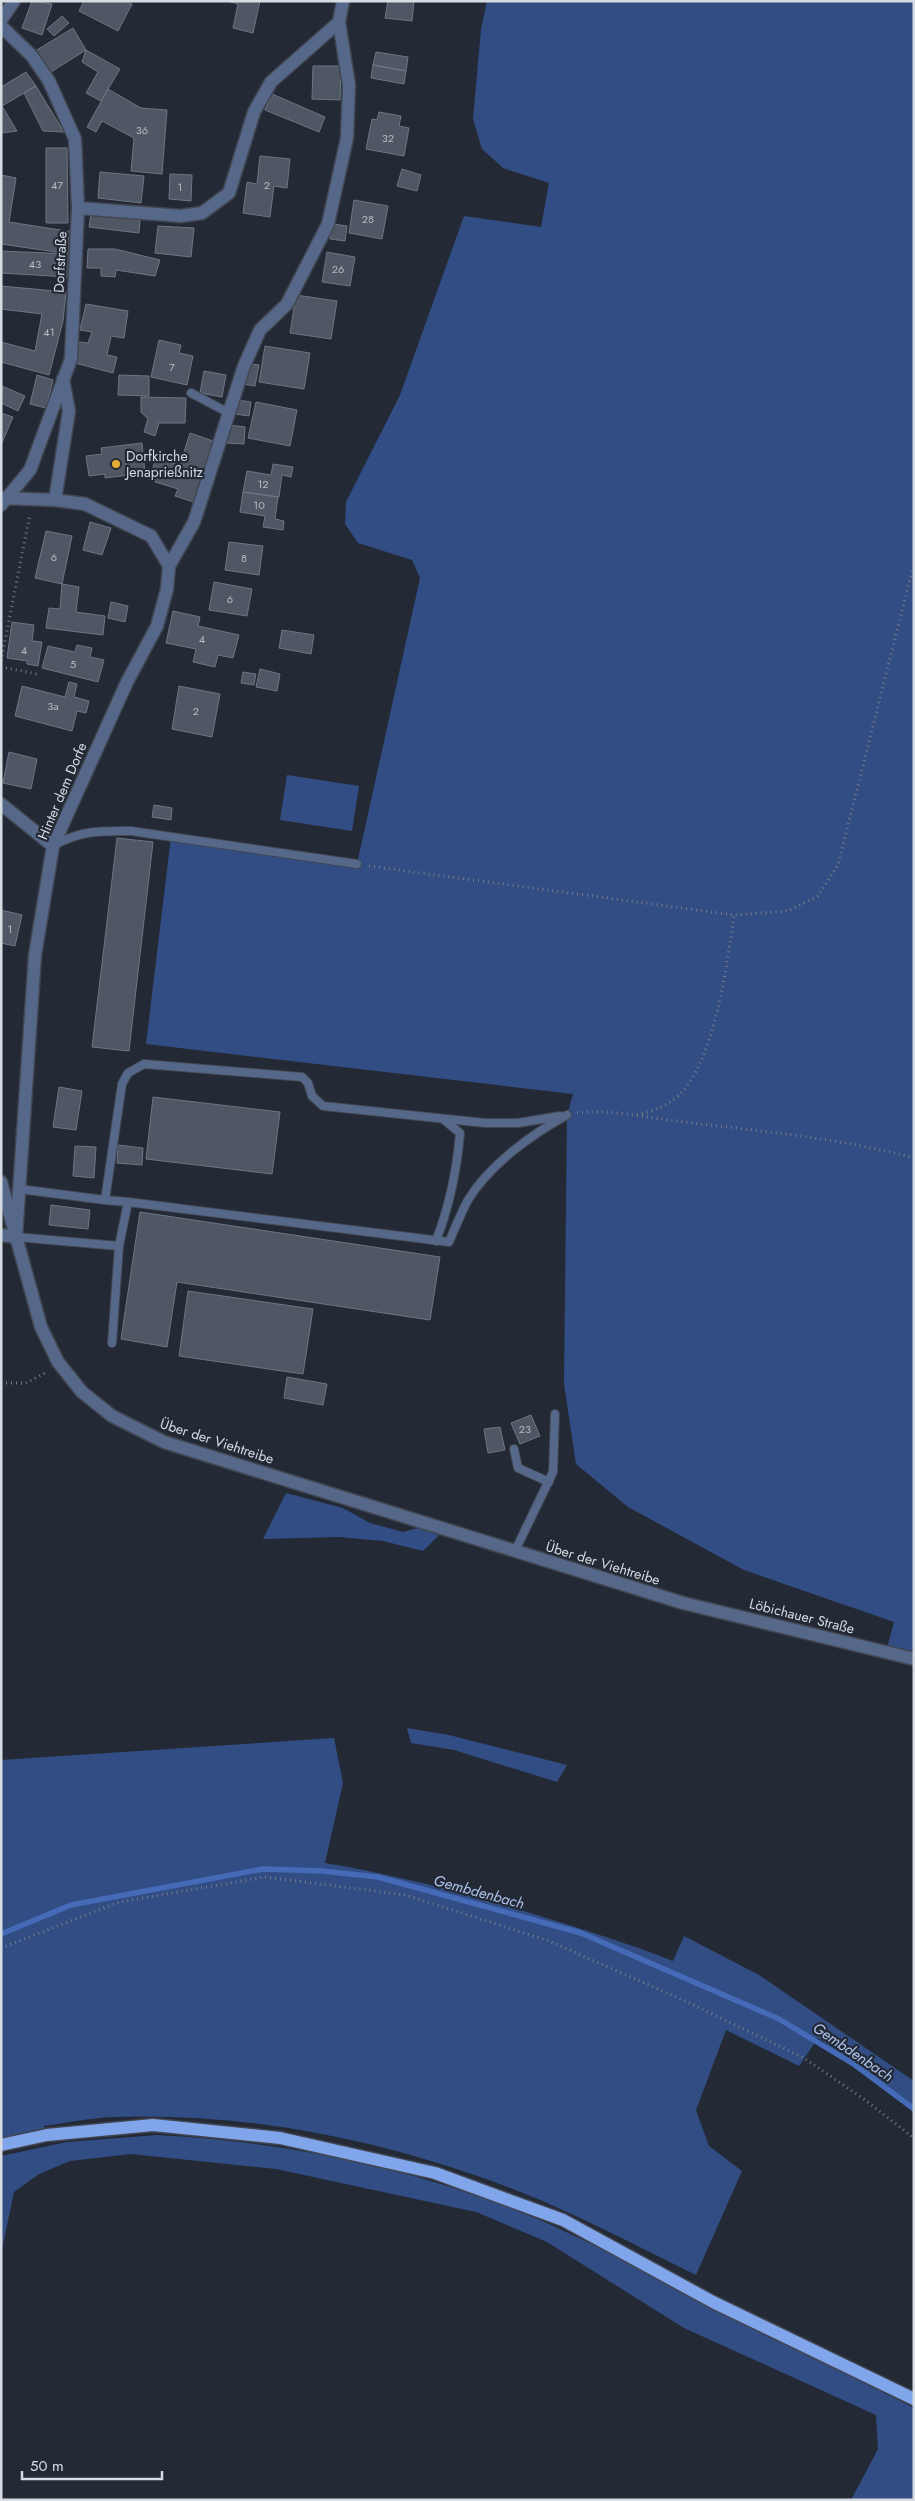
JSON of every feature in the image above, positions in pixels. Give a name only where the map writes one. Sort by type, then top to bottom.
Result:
[{"type":"main road","points":[[1,2145],[47,2135],[153,2124],[280,2138],[435,2173],[563,2220],[713,2302],[914,2399]]},
{"type":"street","points":[[1,20],[14,1]]},
{"type":"street","name":"Hinter dem Dorfe","points":[[16,1237],[35,956],[53,846],[123,691],[157,626],[167,589],[169,566],[194,522],[244,366],[260,330],[287,304],[328,224],[347,138],[348,85],[339,22],[342,1]]},
{"type":"street","points":[[78,208],[181,216],[202,213],[229,193],[254,112],[271,82],[339,22]]},
{"type":"street","name":"Dorfstraße","points":[[1,26],[32,56],[49,81],[75,139],[78,208],[71,359],[30,470],[3,501]]},
{"type":"street","points":[[55,500],[69,410],[63,379]]},
{"type":"street","points":[[3,501],[55,500],[85,504],[151,536],[169,566]]},
{"type":"street","points":[[1,804],[53,846]]},
{"type":"street","name":"Über der Viehtreibe","points":[[1,1182],[41,1327],[58,1362],[82,1392],[112,1416],[164,1442],[683,1603]]},
{"type":"street","points":[[1,1235],[16,1237]]},
{"type":"street","name":"Löbichauer Straße","points":[[683,1603],[914,1659]]},
{"type":"lane","points":[[191,393],[229,413]]},
{"type":"lane","points":[[53,846],[73,835],[95,831],[131,831],[357,864]]},
{"type":"lane","points":[[105,1200],[122,1084],[128,1073],[144,1064],[302,1077],[308,1083],[312,1096],[323,1106],[485,1123],[518,1123],[567,1115]]},
{"type":"lane","points":[[19,1189],[449,1242],[469,1199],[501,1161],[538,1131],[567,1115]]},
{"type":"lane","points":[[436,1241],[442,1225],[458,1159],[460,1133],[442,1119]]},
{"type":"lane","points":[[112,1342],[119,1246],[128,1202]]},
{"type":"lane","points":[[16,1237],[119,1246]]},
{"type":"lane","points":[[515,1551],[553,1472],[555,1414]]},
{"type":"lane","points":[[514,1449],[518,1468],[549,1482]]},
{"type":"path","points":[[1,661],[32,500]]},
{"type":"path","points":[[357,864],[734,915],[788,910],[818,896],[838,864],[914,563]]},
{"type":"path","points":[[1,667],[37,674]]},
{"type":"path","points":[[634,1116],[660,1109],[678,1096],[696,1073],[724,990],[734,915]]},
{"type":"path","points":[[567,1115],[587,1112],[634,1116],[823,1138],[914,1158]]},
{"type":"path","points":[[1,1383],[26,1383],[46,1373],[58,1362]]},
{"type":"path","points":[[1,1948],[119,1902],[265,1877],[406,1895],[549,1941],[692,2004],[804,2058],[865,2100],[914,2138]]},
{"type":"shaded area","points":[[487,1],[914,1],[914,1659],[886,1652],[894,1622],[744,1570],[628,1507],[576,1464],[564,1384],[567,1115],[573,1094],[146,1044],[171,837],[357,864],[420,578],[412,560],[358,543],[345,524],[346,502],[400,395],[464,216],[541,227],[549,183],[503,168],[482,149],[473,119],[481,29]]},
{"type":"shaded area","points":[[287,775],[359,786],[352,831],[280,820]]},
{"type":"shaded area","points":[[286,1493],[343,1508],[370,1523],[403,1532],[418,1528],[439,1535],[423,1551],[383,1541],[339,1537],[263,1539]]},
{"type":"shaded area","points":[[407,1728],[449,1735],[567,1765],[557,1782],[454,1750],[411,1743]]},
{"type":"shaded area","points":[[334,1738],[343,1783],[325,1863],[406,1879],[487,1900],[607,1937],[673,1961],[684,1936],[759,1975],[914,2081],[914,2109],[818,2038],[799,2066],[726,2030],[696,2110],[709,2146],[742,2171],[696,2275],[586,2220],[518,2191],[420,2158],[318,2133],[216,2119],[112,2117],[44,2126],[47,2135],[1,2145],[1,1760]]},
{"type":"shaded area","points":[[157,2135],[202,2138],[291,2149],[379,2167],[422,2178],[508,2207],[579,2238],[914,2408],[914,2500],[851,2500],[878,2449],[876,2415],[684,2328],[547,2242],[476,2212],[276,2169],[131,2154],[70,2161],[39,2174],[14,2192],[1,2254],[1,2156],[67,2142]]},
{"type":"building","points":[[32,1],[52,4],[42,35],[22,28]]},
{"type":"building","points":[[84,1],[126,1],[132,4],[118,31],[79,11]]},
{"type":"building","points":[[227,1],[260,1],[253,33],[233,28],[238,4]]},
{"type":"building","points":[[388,1],[414,1],[412,21],[385,18]]},
{"type":"building","points":[[62,16],[69,23],[54,36],[47,29]]},
{"type":"building","points":[[73,28],[86,50],[46,75],[32,53]]},
{"type":"building","points":[[86,50],[120,69],[101,101],[86,93],[98,72],[82,62]]},
{"type":"building","points":[[376,52],[408,57],[406,71],[373,65]]},
{"type":"building","points":[[373,65],[406,71],[404,84],[371,78]]},
{"type":"building","points":[[313,66],[341,66],[340,100],[312,99]]},
{"type":"building","points":[[26,72],[36,86],[2,106],[17,131],[1,133],[1,87]]},
{"type":"building","points":[[36,86],[64,132],[43,131],[24,93]]},
{"type":"building","points":[[108,89],[141,108],[167,110],[162,174],[131,171],[134,138],[102,121],[96,132],[87,127]]},
{"type":"building","points":[[272,94],[325,117],[319,132],[265,110]]},
{"type":"building","points":[[379,112],[401,116],[399,126],[409,128],[404,156],[366,149],[372,119],[377,120]]},
{"type":"building","points":[[46,148],[67,148],[68,223],[46,223]]},
{"type":"building","points":[[260,156],[290,159],[287,188],[274,186],[270,217],[243,213],[247,182],[257,184]]},
{"type":"building","points":[[402,169],[421,175],[417,191],[397,186]]},
{"type":"building","points":[[100,172],[144,176],[141,203],[98,198]]},
{"type":"building","points":[[170,174],[192,175],[191,201],[169,199]]},
{"type":"building","points":[[1,175],[16,178],[9,222],[73,232],[70,254],[1,244]]},
{"type":"building","points":[[354,200],[388,206],[382,239],[349,233]]},
{"type":"building","points":[[91,214],[140,220],[139,233],[89,227]]},
{"type":"building","points":[[333,224],[347,226],[345,241],[330,239]]},
{"type":"building","points":[[158,226],[194,228],[191,257],[155,253]]},
{"type":"building","points":[[88,249],[115,249],[160,260],[155,276],[116,270],[115,277],[101,276],[101,268],[87,268]]},
{"type":"building","points":[[1,251],[70,254],[69,277],[1,273]]},
{"type":"building","points":[[327,252],[355,257],[350,286],[322,282]]},
{"type":"building","points":[[1,286],[66,292],[63,321],[49,375],[1,362],[1,342],[35,351],[42,314],[1,309]]},
{"type":"building","points":[[296,295],[337,301],[331,339],[290,333]]},
{"type":"building","points":[[86,304],[128,311],[124,338],[111,336],[107,355],[117,357],[113,373],[75,363],[79,342],[88,343],[92,332],[80,330]]},
{"type":"building","points":[[159,340],[181,345],[179,353],[193,356],[187,385],[151,377]]},
{"type":"building","points":[[265,346],[310,353],[304,389],[259,382]]},
{"type":"building","points":[[247,363],[259,365],[255,386],[243,384]]},
{"type":"building","points":[[204,371],[226,375],[222,397],[200,393]]},
{"type":"building","points":[[37,375],[53,380],[46,408],[30,404]]},
{"type":"building","points":[[119,375],[149,376],[149,396],[118,395]]},
{"type":"building","points":[[2,386],[25,396],[18,411],[1,403]]},
{"type":"building","points":[[141,397],[186,398],[185,423],[159,423],[155,436],[144,432],[148,419],[141,412]]},
{"type":"building","points":[[237,400],[251,402],[249,416],[235,414]]},
{"type":"building","points":[[256,402],[297,410],[290,446],[248,438]]},
{"type":"building","points":[[1,413],[13,417],[1,445]]},
{"type":"building","points":[[229,425],[245,427],[244,444],[227,443]]},
{"type":"building","points":[[190,433],[213,441],[194,502],[175,496],[178,489],[149,480],[156,458],[180,465]]},
{"type":"building","name":"Dorfkirche Jenaprießnitz","points":[[142,443],[145,473],[105,478],[105,474],[89,476],[86,456],[102,454],[101,448]]},
{"type":"building","points":[[273,464],[293,467],[291,477],[282,475],[279,497],[243,492],[247,471],[271,475]]},
{"type":"building","points":[[243,492],[278,497],[275,519],[284,521],[283,530],[263,527],[265,516],[240,512]]},
{"type":"building","points":[[90,522],[111,528],[102,555],[83,550]]},
{"type":"building","points":[[46,531],[72,536],[62,584],[35,578]]},
{"type":"building","points":[[229,542],[263,546],[259,575],[225,570]]},
{"type":"building","points":[[214,582],[252,589],[247,616],[209,610]]},
{"type":"building","points":[[62,584],[79,587],[76,612],[105,616],[103,635],[46,628],[49,608],[60,609]]},
{"type":"building","points":[[111,602],[128,606],[125,622],[108,618]]},
{"type":"building","points":[[173,611],[200,617],[198,626],[239,635],[233,658],[218,655],[215,667],[193,662],[196,649],[166,643]]},
{"type":"building","points":[[12,622],[34,625],[32,641],[42,642],[38,666],[27,664],[27,661],[7,658]]},
{"type":"building","points":[[282,630],[314,635],[311,654],[279,648]]},
{"type":"building","points":[[77,645],[92,648],[90,657],[104,660],[98,682],[42,668],[48,646],[75,652]]},
{"type":"building","points":[[260,669],[280,674],[277,691],[256,687]]},
{"type":"building","points":[[243,672],[256,674],[254,685],[241,683]]},
{"type":"building","points":[[69,682],[77,684],[74,697],[89,701],[86,713],[77,711],[72,731],[15,716],[22,686],[65,697]]},
{"type":"building","points":[[179,686],[220,694],[212,737],[172,729]]},
{"type":"building","points":[[9,752],[37,759],[31,789],[3,783]]},
{"type":"building","points":[[154,805],[172,808],[171,820],[152,817]]},
{"type":"building","points":[[117,838],[153,842],[129,1051],[92,1047]]},
{"type":"building","points":[[1,910],[22,915],[15,946],[1,943]]},
{"type":"building","points":[[59,1087],[82,1091],[76,1130],[53,1127]]},
{"type":"building","points":[[153,1097],[280,1112],[272,1174],[146,1159]]},
{"type":"building","points":[[118,1145],[143,1148],[142,1165],[117,1163]]},
{"type":"building","points":[[75,1146],[96,1147],[94,1178],[73,1176]]},
{"type":"building","points":[[51,1205],[90,1210],[88,1229],[49,1225]]},
{"type":"building","points":[[140,1212],[440,1257],[430,1320],[177,1282],[167,1347],[121,1339]]},
{"type":"building","points":[[188,1291],[313,1309],[303,1374],[179,1356]]},
{"type":"building","points":[[287,1377],[327,1384],[323,1405],[284,1398]]},
{"type":"building","points":[[531,1415],[540,1436],[520,1444],[511,1423]]},
{"type":"building","points":[[500,1427],[505,1450],[488,1453],[484,1429]]},
{"type":"waterway","name":"Gembdenbach","points":[[1,1934],[71,1905],[263,1869],[322,1871],[378,1877],[581,1933],[779,2019],[855,2065],[914,2109]]},
{"type":"place","name":"Dorfkirche Jenaprießnitz","points":[[116,464]]}]
